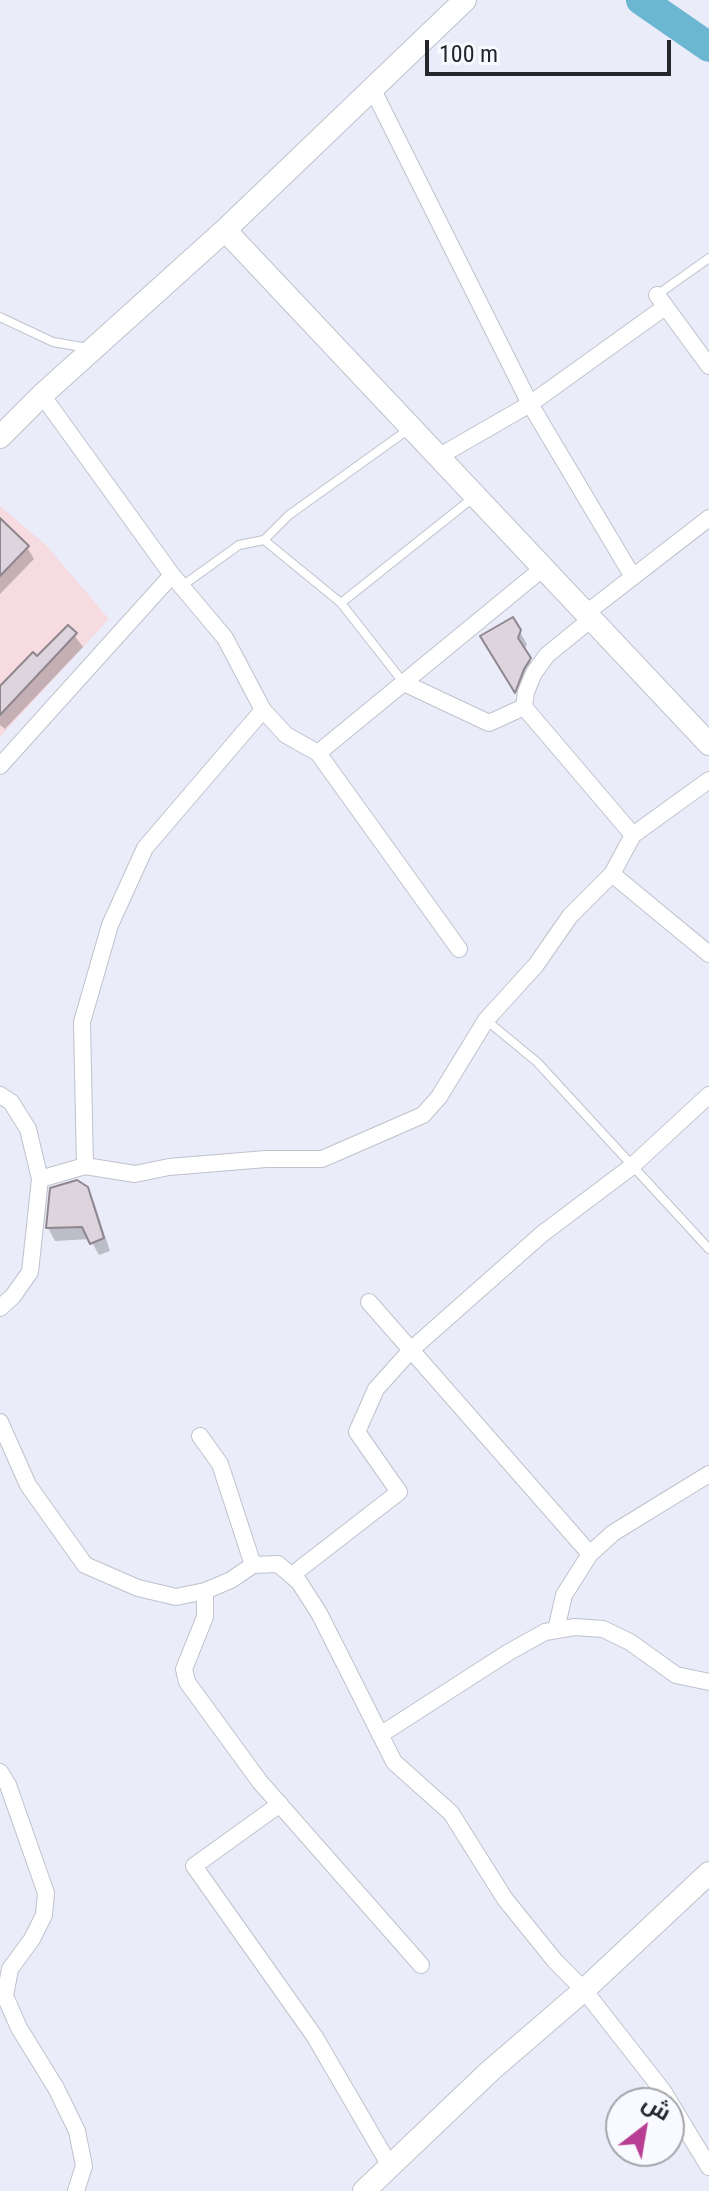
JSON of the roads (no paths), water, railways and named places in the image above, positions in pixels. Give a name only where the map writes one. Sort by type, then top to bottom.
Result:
[{"type":"street","points":[[0,437],[92,349],[225,230],[465,0]]},
{"type":"street","points":[[372,88],[530,404],[633,577]]},
{"type":"street","points":[[225,230],[709,744]]},
{"type":"street","points":[[438,457],[530,404],[661,301],[709,366]]},
{"type":"street","points":[[42,395],[177,580],[225,638],[263,710],[286,735],[318,753],[459,949]]},
{"type":"street","points":[[524,707],[530,682],[547,655],[633,577],[709,518]]},
{"type":"street","points":[[318,753],[542,569]]},
{"type":"street","points":[[0,766],[177,580]]},
{"type":"street","points":[[404,683],[489,723],[524,707]]},
{"type":"street","points":[[524,707],[633,835]]},
{"type":"street","points":[[85,1166],[82,1022],[110,925],[145,848],[263,710]]},
{"type":"street","points":[[40,1179],[85,1166],[135,1174],[169,1167],[266,1159],[322,1159],[423,1115],[439,1097],[486,1020],[536,965],[570,916],[612,874],[633,835],[709,780]]},
{"type":"street","points":[[612,874],[709,954]]},
{"type":"street","points":[[0,1095],[11,1102],[28,1129],[40,1179],[30,1272],[0,1308]]},
{"type":"street","points":[[292,1575],[399,1492],[357,1432],[376,1389],[412,1349],[542,1234],[631,1167],[709,1095]]},
{"type":"street","points":[[369,1302],[590,1554]]},
{"type":"street","points":[[0,1422],[28,1485],[85,1565],[138,1588],[176,1597],[205,1591],[231,1580],[253,1565],[278,1564],[299,1582],[319,1613],[394,1762],[451,1813],[505,1899],[555,1961],[584,1990],[663,2091],[709,2167]]},
{"type":"street","points":[[200,1436],[220,1464],[253,1565]]},
{"type":"street","points":[[556,1630],[564,1595],[590,1554],[613,1533],[709,1474]]},
{"type":"street","points":[[205,1591],[205,1617],[184,1669],[187,1682],[280,1804],[421,1965]]},
{"type":"street","points":[[380,1735],[509,1652],[545,1632],[556,1630],[575,1627],[603,1629],[630,1642],[676,1675],[709,1682]]},
{"type":"street","points":[[0,1772],[8,1785],[46,1893],[44,1915],[32,1939],[10,1969],[5,1996],[19,2028],[56,2088],[77,2131],[84,2166],[76,2191]]},
{"type":"street","points":[[280,1804],[194,1866],[315,2037],[390,2166]]},
{"type":"street","points":[[364,2191],[490,2071],[584,1990],[709,1873]]},
{"type":"lane","points":[[661,301],[709,258]]},
{"type":"lane","points":[[0,317],[53,342],[92,349]]},
{"type":"lane","points":[[177,580],[239,545],[264,540],[289,515],[411,428]]},
{"type":"lane","points":[[341,603],[475,497]]},
{"type":"lane","points":[[264,540],[341,603],[404,683]]},
{"type":"lane","points":[[486,1020],[537,1062],[709,1249]]},
{"type":"waterway","points":[[641,0],[709,47]]}]
